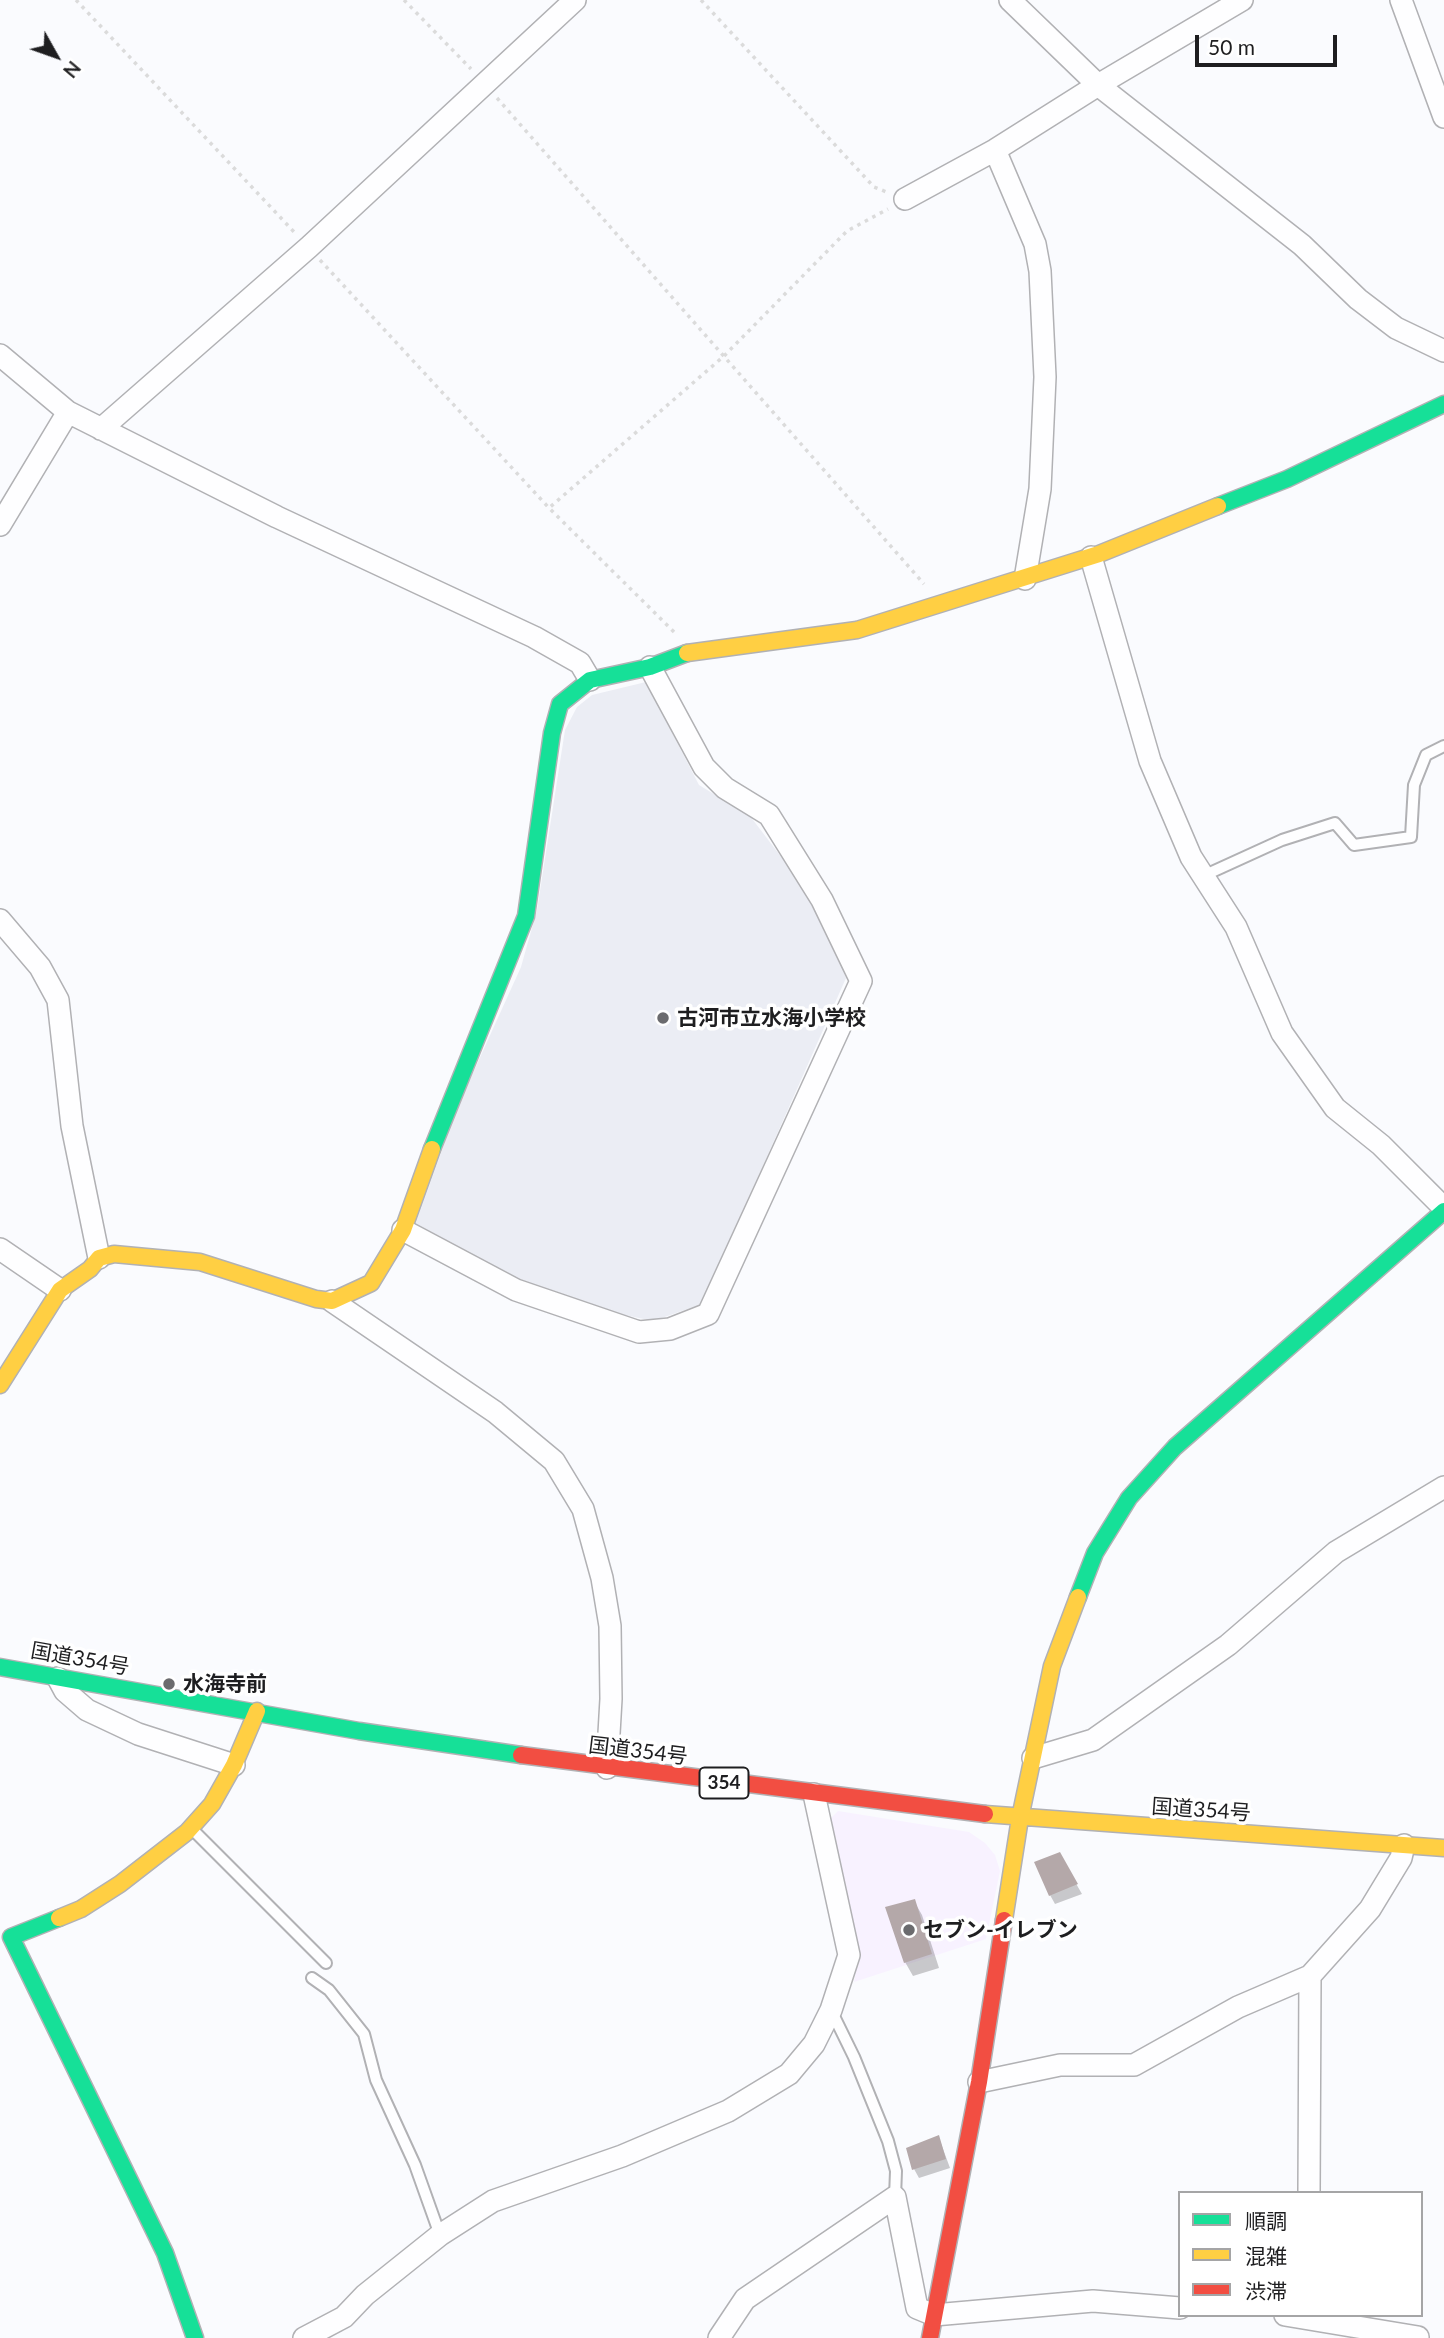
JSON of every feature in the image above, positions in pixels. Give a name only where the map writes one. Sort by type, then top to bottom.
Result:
[{"type":"main road","points":[[0,1385],[60,1290],[90,1269],[99,1258],[129,1254],[200,1262],[316,1299],[332,1301],[371,1283],[403,1230],[450,1098],[526,916],[552,733],[560,704],[590,680],[650,667],[694,650],[857,630],[1025,579],[1091,557],[1287,479],[1444,404]]},
{"type":"main road","points":[[930,2338],[979,2082],[1020,1818],[1032,1758],[1052,1666],[1095,1553],[1129,1498],[1175,1447],[1444,1210]]},
{"type":"main road","name":"国道354号","points":[[4,1665],[57,1677],[359,1731],[607,1768],[1020,1818],[1444,1848]]},
{"type":"main road","points":[[195,2338],[165,2253],[4,1935],[81,1909],[161,1854],[191,1828],[212,1804],[234,1765],[257,1711]]},
{"type":"street","points":[[101,429],[309,247],[575,0]]},
{"type":"street","points":[[1010,0],[1098,85],[1302,245],[1358,299],[1396,328],[1444,351]]},
{"type":"street","points":[[905,199],[995,150],[1242,0]]},
{"type":"street","points":[[1404,1],[1444,117]]},
{"type":"street","points":[[995,150],[1035,243],[1040,271],[1045,377],[1043,433],[1040,489],[1025,579]]},
{"type":"street","points":[[0,355],[68,412],[278,517],[534,636],[580,663],[590,680]]},
{"type":"street","points":[[0,525],[68,412]]},
{"type":"street","points":[[1091,557],[1150,761],[1191,857],[1236,927],[1282,1033],[1335,1108],[1381,1145],[1444,1210]]},
{"type":"street","points":[[403,1230],[516,1290],[639,1332],[670,1329],[708,1314],[861,981],[822,900],[769,815],[724,788],[704,767],[650,667]]},
{"type":"street","points":[[0,920],[40,967],[58,1000],[72,1126],[99,1258]]},
{"type":"street","points":[[0,1249],[60,1290]]},
{"type":"street","points":[[332,1301],[505,1420],[554,1461],[583,1509],[602,1578],[610,1626],[611,1699],[607,1768]]},
{"type":"street","points":[[1032,1758],[1093,1740],[1228,1645],[1336,1552],[1444,1488]]},
{"type":"street","points":[[57,1677],[65,1691],[88,1710],[138,1734],[234,1765]]},
{"type":"street","points":[[304,2338],[344,2317],[365,2295],[440,2235],[493,2201],[622,2156],[728,2111],[789,2074],[814,2044],[831,2010],[849,1955],[814,1794]]},
{"type":"street","points":[[979,2082],[1060,2065],[1134,2065],[1238,2007],[1310,1976],[1370,1909],[1401,1858],[1404,1845]]},
{"type":"street","points":[[1309,2191],[1310,1976]]},
{"type":"street","points":[[719,2338],[745,2299],[895,2197],[917,2308],[934,2315],[1093,2301],[1178,2308]]},
{"type":"street","points":[[1290,2317],[1307,2323],[1418,2337]]},
{"type":"lane","points":[[1203,876],[1282,841],[1335,823],[1354,845],[1411,837],[1413,785],[1426,755],[1444,746]]},
{"type":"lane","points":[[191,1828],[326,1963]]},
{"type":"lane","points":[[312,1978],[330,1990],[364,2034],[376,2080],[415,2165],[440,2235]]},
{"type":"lane","points":[[831,2010],[855,2056],[888,2141],[896,2171],[895,2197]]},
{"type":"path","points":[[404,0],[486,85],[942,604]]},
{"type":"path","points":[[701,0],[874,187],[905,199]]},
{"type":"path","points":[[694,650],[549,508],[724,356],[846,231],[905,199]]},
{"type":"shaded area","name":"古河市立水海小学校","points":[[646,682],[699,785],[750,816],[817,904],[846,978],[702,1304],[653,1321],[593,1308],[517,1280],[414,1228],[457,1108],[521,967],[537,910],[565,730],[577,707],[592,695]]},
{"type":"shaded area","points":[[838,1811],[969,1832],[985,1843],[995,1855],[1000,1871],[986,1939],[854,1982],[858,1958],[831,1818]]},
{"type":"building","points":[[1060,1852],[1078,1884],[1049,1896],[1034,1862]]},
{"type":"building","name":"セブン-イレブン","points":[[915,1899],[932,1954],[904,1963],[885,1907]]},
{"type":"building","points":[[939,2135],[946,2159],[912,2170],[906,2148]]},
{"type":"traffic: fast","points":[[1218,506],[1287,479],[1444,404]]},
{"type":"traffic: fast","points":[[432,1149],[526,916],[552,733],[560,704],[590,680],[650,667],[687,653]]},
{"type":"traffic: fast","points":[[1078,1597],[1095,1553],[1129,1498],[1175,1447],[1444,1211]]},
{"type":"traffic: fast","points":[[0,1667],[359,1731],[521,1755]]},
{"type":"traffic: fast","points":[[59,1918],[11,1937],[165,2253],[195,2338]]},
{"type":"traffic: slow","points":[[687,653],[857,630],[1099,554],[1218,506]]},
{"type":"traffic: slow","points":[[0,1385],[60,1290],[90,1269],[99,1258],[114,1254],[200,1262],[316,1299],[332,1301],[371,1283],[403,1230],[432,1149]]},
{"type":"traffic: slow","points":[[1004,1920],[1020,1818],[1052,1666],[1078,1597]]},
{"type":"traffic: slow","points":[[59,1918],[81,1909],[120,1884],[187,1832],[212,1804],[234,1765],[257,1711]]},
{"type":"traffic: slow","points":[[985,1814],[1444,1848]]},
{"type":"traffic: jam","points":[[521,1755],[985,1814]]},
{"type":"traffic: jam","points":[[930,2338],[979,2082],[1004,1920]]},
{"type":"place","name":"古河市立水海小学校","points":[[663,1018]]},
{"type":"place","name":"水海寺前","points":[[169,1684]]},
{"type":"place","name":"セブン-イレブン","points":[[909,1930]]}]
